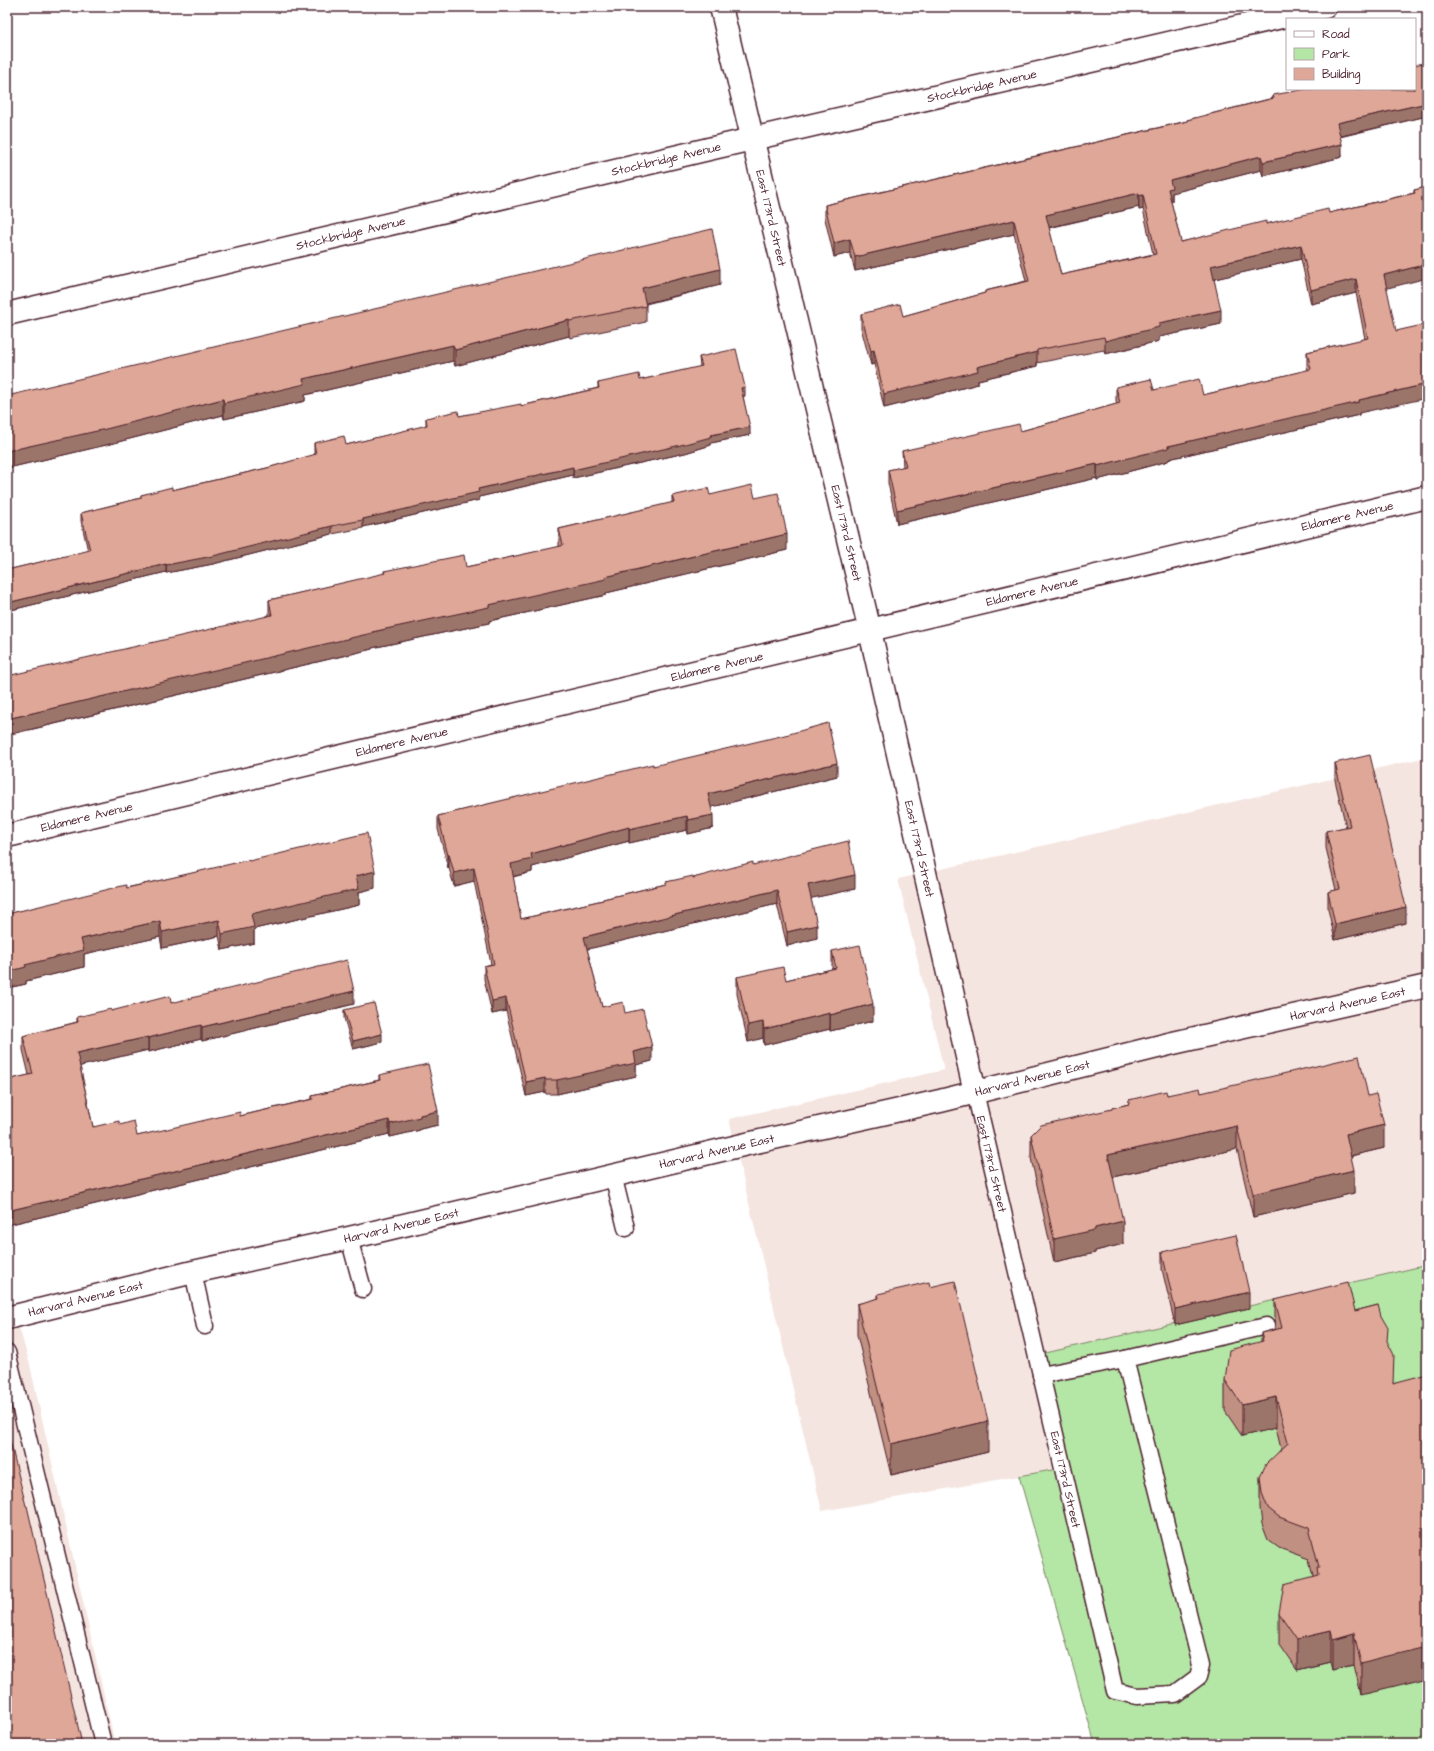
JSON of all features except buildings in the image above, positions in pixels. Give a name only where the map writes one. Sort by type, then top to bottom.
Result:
[{"type":"street","name":"East 173rd Street","points":[[721,7],[870,631],[975,1092]]},
{"type":"street","name":"Stockbridge Avenue","points":[[7,314],[752,139],[1325,7]]},
{"type":"street","name":"Eldamere Avenue","points":[[7,836],[1427,497]]},
{"type":"street","name":"Harvard Avenue East","points":[[7,1318],[193,1272],[349,1238],[613,1175],[975,1092],[1173,1043],[1427,986]]},
{"type":"lane","name":"East 173rd Street","points":[[975,1092],[1115,1691],[1137,1696],[1175,1694],[1198,1677],[1201,1665],[1125,1359]]},
{"type":"lane","points":[[613,1175],[626,1228]]},
{"type":"lane","points":[[349,1238],[363,1289]]},
{"type":"lane","points":[[193,1272],[205,1326]]},
{"type":"lane","points":[[1041,1375],[1125,1359],[1266,1326]]},
{"type":"lane","points":[[7,1352],[103,1744]]},
{"type":"shaded area","points":[[1427,757],[1427,1265],[1394,1273],[1063,1468],[822,1511],[729,1119],[944,1070],[898,879]]},
{"type":"shaded area","points":[[7,1285],[30,1365],[115,1744],[7,1744]]},
{"type":"green space","points":[[1427,1265],[1427,1744],[1095,1744],[1019,1476],[1063,1468],[1037,1355]]}]
